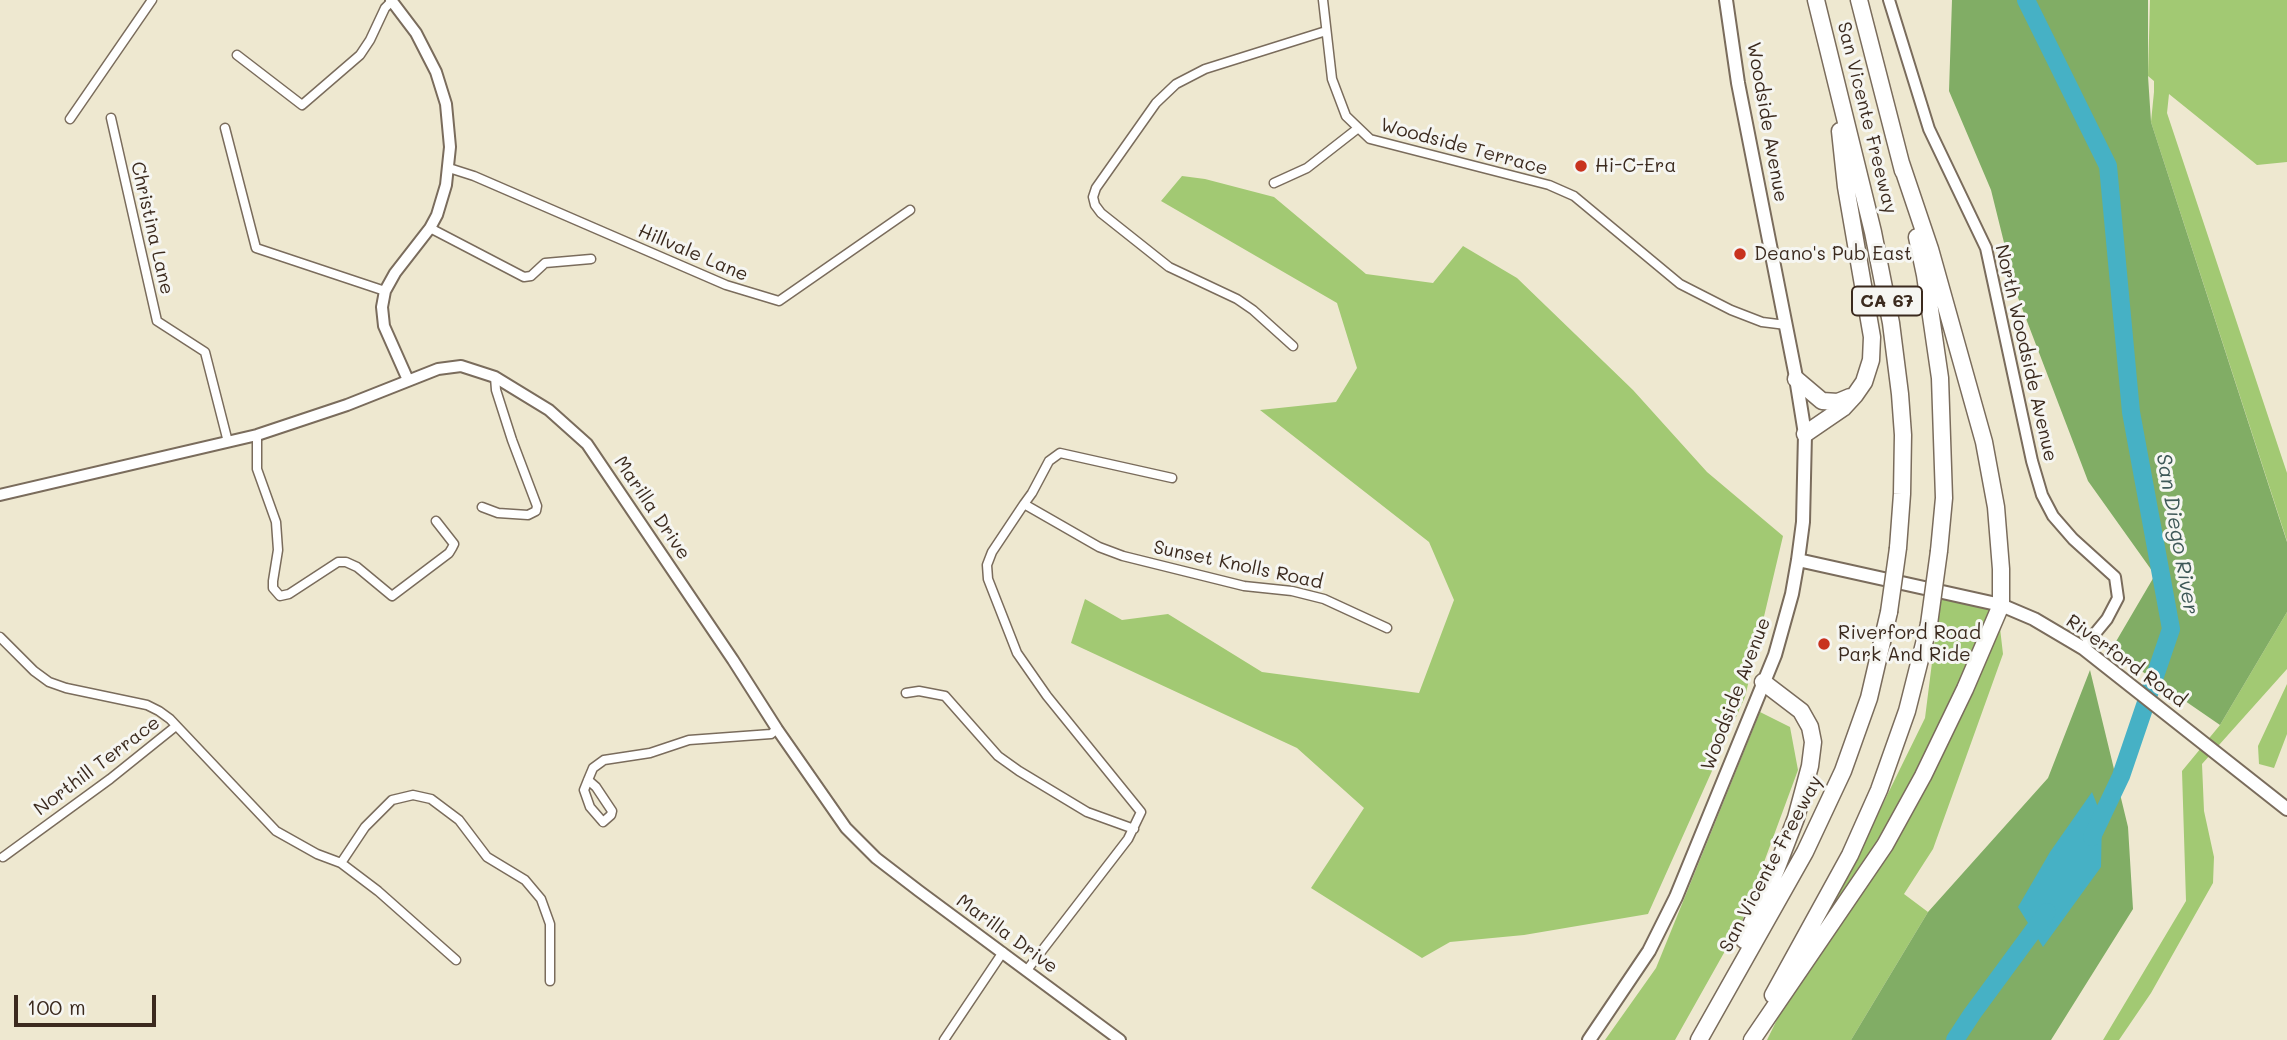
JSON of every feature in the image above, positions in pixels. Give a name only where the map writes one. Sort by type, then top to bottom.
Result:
[{"type":"highway","name":"San Vicente Freeway","points":[[1697,1040],[1805,852],[1843,771],[1869,698],[1889,612],[1898,548],[1902,435],[1891,323],[1873,232],[1816,0]]},
{"type":"highway","name":"San Vicente Freeway","points":[[1750,1040],[1850,855],[1880,790],[1907,711],[1930,624],[1939,551],[1944,498],[1940,378],[1925,275],[1901,163],[1859,0]]},
{"type":"highway","points":[[1805,434],[1843,408],[1855,395],[1864,382],[1871,360],[1872,337],[1846,187],[1831,60]]},
{"type":"highway","points":[[1750,1040],[1885,845],[1953,714],[2001,605],[1996,507],[1984,442],[1930,249],[1901,163]]},
{"type":"highway","points":[[1796,379],[1822,401],[1838,402],[1855,395]]},
{"type":"highway","points":[[1697,1040],[1776,870],[1796,818],[1810,766],[1810,727],[1801,712],[1763,682]]},
{"type":"main road","name":"Woodside Avenue","points":[[1588,1040],[1649,951],[1676,897],[1774,655],[1792,594],[1798,560],[1803,522],[1805,434],[1738,83],[1726,0]]},
{"type":"main road","name":"Riverford Road","points":[[1798,560],[2001,605],[2034,619],[2083,648],[2287,809]]},
{"type":"street","points":[[70,119],[152,0]]},
{"type":"street","name":"Woodside Terrace","points":[[1323,0],[1332,79],[1346,116],[1370,139],[1549,185],[1583,203],[1681,284],[1731,310],[1762,322],[1786,325]]},
{"type":"street","name":"North Woodside Avenue","points":[[1889,0],[1929,129],[1986,248],[2032,461],[2042,495],[2053,516],[2073,539],[2115,577],[2118,598],[2107,619],[2083,648]]},
{"type":"street","points":[[237,55],[302,105],[360,55],[385,8],[392,1],[422,44],[440,82],[449,125],[449,168],[443,198],[430,228],[395,273],[385,291],[382,309],[384,326],[408,380]]},
{"type":"street","points":[[1293,346],[1237,299],[1169,267],[1101,213],[1095,205],[1094,197],[1096,188],[1156,103],[1176,84],[1205,69],[1326,32]]},
{"type":"street","name":"Christina Lane","points":[[111,118],[157,321],[205,352],[228,442]]},
{"type":"street","points":[[225,128],[256,248],[385,291]]},
{"type":"street","points":[[1274,183],[1307,168],[1357,129]]},
{"type":"street","name":"Hillvale Lane","points":[[449,168],[474,176],[726,285],[779,302],[910,210]]},
{"type":"street","points":[[430,228],[524,276],[531,276],[545,263],[591,259]]},
{"type":"street","name":"Marilla Drive","points":[[0,495],[257,435],[347,405],[438,369],[461,366],[495,377],[549,410],[587,444],[777,729],[846,828],[861,844],[931,900],[1120,1040]]},
{"type":"street","points":[[482,507],[498,513],[528,515],[536,511],[537,506],[512,440],[496,390],[495,377]]},
{"type":"street","points":[[257,435],[257,469],[276,522],[278,550],[273,588],[280,596],[289,594],[338,562],[346,562],[356,567],[392,596],[452,548],[454,544],[436,521]]},
{"type":"street","points":[[1027,970],[1134,829],[1141,812],[1047,696],[1017,653],[988,579],[987,565],[992,552],[1032,493],[1049,461],[1060,453],[1172,478]]},
{"type":"street","name":"Sunset Knolls Road","points":[[1024,504],[1099,547],[1123,556],[1244,586],[1292,591],[1324,599],[1387,628]]},
{"type":"street","points":[[0,637],[49,682],[159,710],[276,831],[317,854],[341,863],[379,891],[456,960]]},
{"type":"street","points":[[906,694],[919,691],[945,696],[998,757],[1087,812],[1134,829]]},
{"type":"street","name":"Northill Terrace","points":[[2,857],[110,779],[176,726]]},
{"type":"street","points":[[588,780],[612,811],[603,822],[590,807],[584,790],[588,780],[593,768],[604,760],[650,753],[689,740],[771,734],[777,729]]},
{"type":"street","points":[[341,863],[365,827],[392,800],[412,795],[431,799],[459,820],[487,857],[525,880],[541,899],[550,924],[550,981]]},
{"type":"street","points":[[944,1040],[1003,952]]},
{"type":"green space","points":[[1952,0],[2148,0],[2151,122],[2287,542],[2287,612],[2220,725],[2111,650],[2155,575],[2088,481],[2017,295],[1991,190],[1949,91]]},
{"type":"green space","points":[[2150,0],[2287,0],[2287,162],[2257,165],[2169,94],[2167,113],[2287,473],[2287,541],[2151,122],[2154,81],[2148,76]]},
{"type":"green space","points":[[1182,176],[1205,179],[1274,197],[1366,274],[1433,283],[1463,246],[1517,278],[1633,390],[1707,472],[1783,536],[1745,697],[1648,914],[1524,935],[1450,942],[1422,958],[1311,888],[1364,808],[1297,748],[1071,643],[1085,599],[1122,620],[1168,614],[1262,672],[1419,693],[1454,600],[1429,542],[1260,410],[1336,402],[1357,368],[1337,303],[1161,201]]},
{"type":"green space","points":[[1940,599],[1998,611],[2003,654],[1933,849],[1904,894],[1928,912],[1851,1040],[1767,1040],[1925,718]]},
{"type":"green space","points":[[2287,612],[2287,669],[2202,764],[2204,811],[2214,857],[2213,883],[2151,993],[2119,1040],[2103,1040],[2186,901],[2182,771],[2220,725]]},
{"type":"green space","points":[[2090,670],[2128,827],[2133,909],[2051,1040],[1851,1040],[1928,912],[2048,778]]},
{"type":"green space","points":[[2287,684],[2287,734],[2274,768],[2259,764],[2258,746]]},
{"type":"green space","points":[[1760,712],[1790,727],[1798,770],[1743,919],[1675,1040],[1605,1040],[1656,968]]},
{"type":"water","points":[[2092,792],[2102,817],[2101,867],[2043,947],[2018,907],[2050,852]]},
{"type":"waterway","name":"San Diego River","points":[[2026,0],[2108,166],[2131,412],[2171,629],[2121,776],[2092,837]]},
{"type":"waterway","name":"San Diego River","points":[[1955,1040],[2047,912]]},
{"type":"place","name":"Hi-C-Era","points":[[1581,166]]},
{"type":"place","name":"Deano's Pub East","points":[[1740,254]]},
{"type":"place","name":"Riverford Road Park And Ride","points":[[1824,644]]}]
